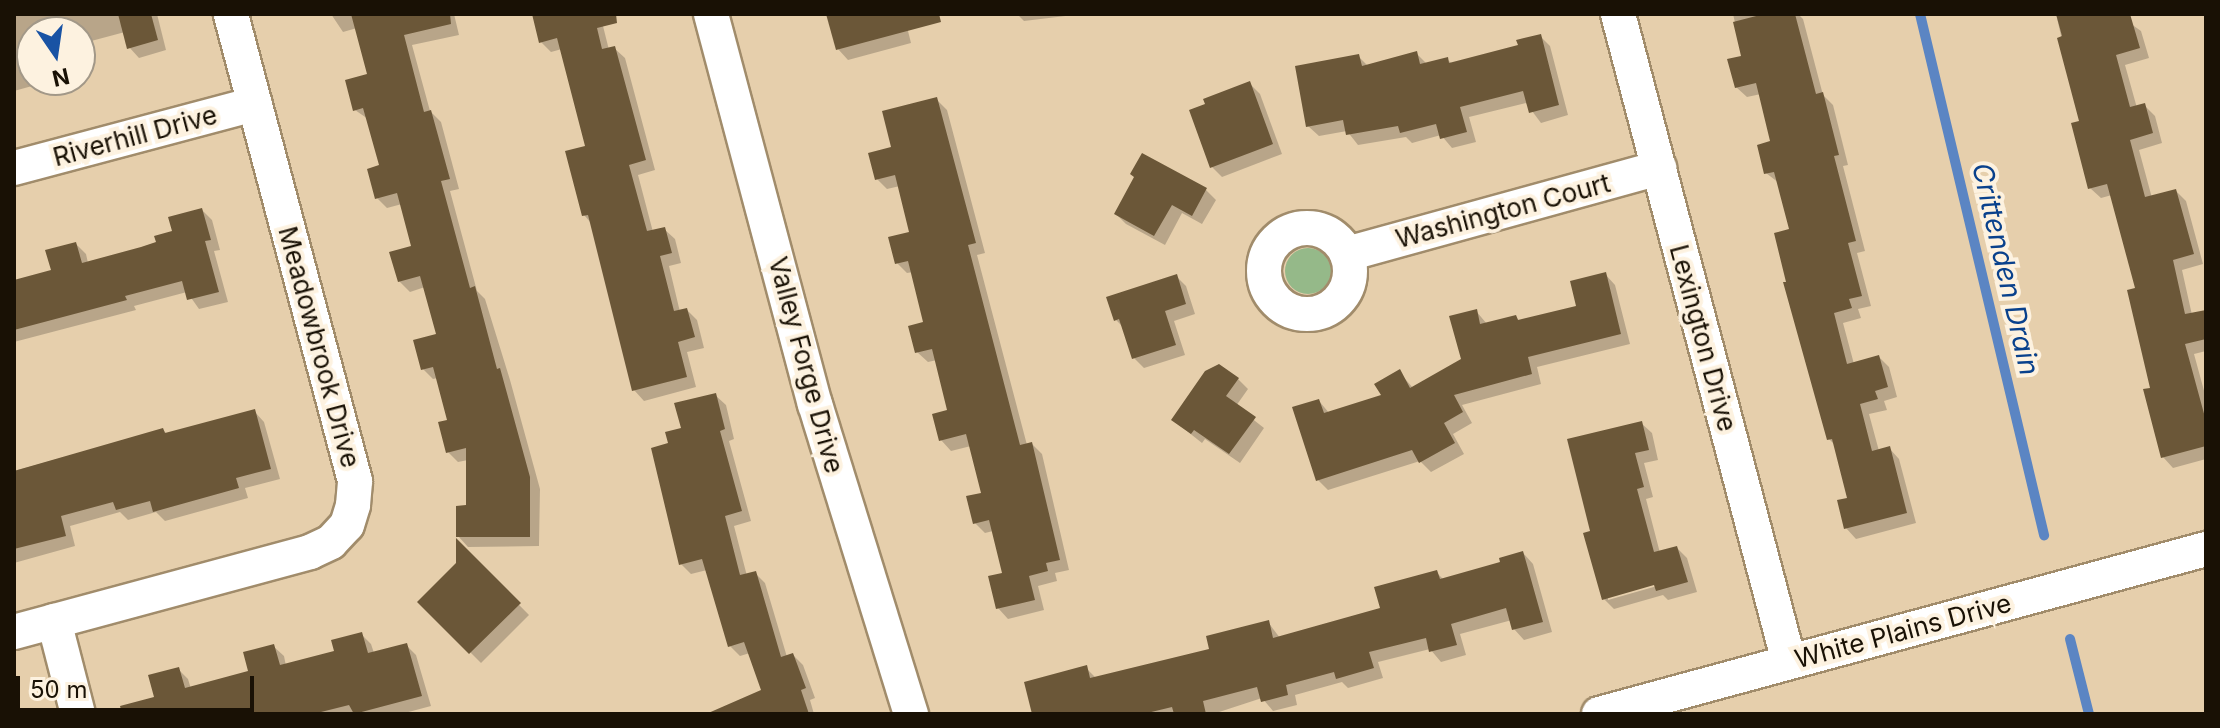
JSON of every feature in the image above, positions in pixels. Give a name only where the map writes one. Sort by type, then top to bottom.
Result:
[{"type":"street","name":"Meadowbrook Drive","points":[[14,632],[310,552],[331,542],[347,525],[355,481],[231,14]]},
{"type":"street","name":"Valley Forge Drive","points":[[711,14],[815,404],[911,714]]},
{"type":"street","name":"Lexington Drive","points":[[1618,14],[1789,662]]},
{"type":"street","name":"Riverhill Drive","points":[[14,168],[255,104]]},
{"type":"street","name":"Washington Court","points":[[1347,254],[1659,168]]},
{"type":"street","name":"White Plains Drive","points":[[1599,714],[2206,549]]},
{"type":"street","points":[[54,621],[78,714]]},
{"type":"green space","points":[[1308,248],[1325,254],[1331,271],[1325,288],[1308,294],[1291,288],[1285,271],[1291,254]]},
{"type":"building","points":[[118,14],[151,14],[158,40],[127,49]]},
{"type":"building","points":[[351,14],[450,14],[451,24],[404,35],[424,112],[431,110],[450,179],[441,181],[470,288],[475,286],[530,477],[530,537],[456,537],[456,506],[466,505],[466,448],[446,453],[438,422],[447,420],[433,367],[421,370],[413,340],[436,334],[420,276],[398,282],[389,252],[411,246],[397,193],[375,199],[367,169],[379,165],[363,108],[353,111],[345,80],[367,74]]},
{"type":"building","points":[[532,14],[616,14],[617,23],[597,28],[602,49],[615,46],[646,160],[629,165],[647,231],[665,227],[672,253],[660,256],[674,311],[687,308],[695,337],[678,342],[687,377],[632,391],[588,215],[582,216],[565,151],[585,146],[557,38],[539,43]]},
{"type":"building","points":[[826,14],[939,14],[941,22],[836,50]]},
{"type":"building","points":[[1764,14],[1795,14],[1816,94],[1823,92],[1839,155],[1834,156],[1856,241],[1848,243],[1862,296],[1849,299],[1852,308],[1834,313],[1847,364],[1879,355],[1888,387],[1875,391],[1878,399],[1860,404],[1872,451],[1890,446],[1907,513],[1844,529],[1837,500],[1847,498],[1832,439],[1827,440],[1783,282],[1786,282],[1774,233],[1789,229],[1774,172],[1764,174],[1757,145],[1770,141],[1756,83],[1735,88],[1727,59],[1741,56],[1733,22]]},
{"type":"building","points":[[2056,14],[2130,14],[2140,48],[2116,55],[2130,107],[2145,103],[2153,133],[2130,140],[2145,197],[2176,189],[2194,254],[2173,260],[2185,314],[2206,310],[2206,339],[2185,344],[2206,421],[2206,446],[2161,458],[2143,389],[2150,388],[2127,290],[2135,288],[2107,184],[2088,189],[2071,123],[2079,121],[2057,38],[2062,36]]},
{"type":"building","points":[[1541,34],[1559,105],[1529,113],[1523,91],[1460,107],[1467,132],[1440,139],[1436,124],[1400,133],[1398,126],[1346,135],[1343,120],[1306,127],[1295,66],[1359,54],[1362,66],[1417,51],[1420,64],[1448,57],[1449,63],[1518,45],[1516,40]]},
{"type":"building","points":[[1250,81],[1273,144],[1210,168],[1189,110],[1205,104],[1203,99]]},
{"type":"building","points":[[937,97],[976,243],[968,245],[1020,445],[1032,442],[1060,560],[1046,563],[1048,571],[1029,576],[1035,600],[996,609],[988,576],[1002,573],[989,520],[973,524],[966,496],[981,493],[966,434],[939,441],[932,414],[947,410],[932,349],[915,353],[908,326],[923,322],[908,261],[895,264],[888,237],[909,232],[895,175],[875,180],[868,153],[891,147],[882,111]]},
{"type":"building","points":[[1142,153],[1207,188],[1192,216],[1172,205],[1154,236],[1114,214],[1134,177],[1130,174]]},
{"type":"building","points":[[202,208],[211,240],[205,241],[219,292],[187,300],[182,281],[125,296],[127,300],[14,330],[14,280],[51,270],[45,250],[76,242],[82,263],[156,242],[154,236],[172,231],[168,217]]},
{"type":"building","points":[[1606,272],[1621,334],[1528,357],[1532,374],[1454,395],[1463,412],[1444,423],[1455,443],[1419,463],[1412,450],[1316,481],[1292,407],[1319,399],[1324,413],[1381,395],[1374,384],[1400,369],[1410,388],[1461,359],[1449,316],[1477,309],[1480,324],[1516,315],[1518,320],[1576,306],[1570,281]]},
{"type":"building","points":[[1177,274],[1186,304],[1165,311],[1176,345],[1132,359],[1119,319],[1114,321],[1106,297]]},
{"type":"building","points":[[1219,364],[1239,378],[1226,396],[1256,417],[1229,454],[1194,430],[1191,434],[1171,420],[1205,371]]},
{"type":"building","points":[[716,393],[725,429],[720,431],[742,511],[725,516],[740,575],[756,571],[781,657],[793,653],[806,688],[801,690],[809,714],[706,714],[761,690],[744,642],[728,647],[702,559],[679,565],[651,448],[668,443],[665,432],[681,428],[674,403]]},
{"type":"building","points":[[255,409],[271,469],[236,478],[239,488],[153,512],[150,501],[116,510],[113,502],[61,516],[66,536],[14,549],[14,471],[163,428],[165,433]]},
{"type":"building","points":[[1642,421],[1649,450],[1635,453],[1644,487],[1637,489],[1654,552],[1677,546],[1688,582],[1656,591],[1654,585],[1602,600],[1583,533],[1590,531],[1567,439]]},
{"type":"building","points":[[456,538],[521,603],[469,654],[417,602],[456,563]]},
{"type":"building","points":[[1523,551],[1543,622],[1512,630],[1506,608],[1451,624],[1457,645],[1429,652],[1426,638],[1369,652],[1374,668],[1336,679],[1334,672],[1286,685],[1288,695],[1261,702],[1257,687],[1203,701],[1206,714],[1174,714],[1172,707],[1143,714],[1032,714],[1024,682],[1087,665],[1090,678],[1209,649],[1206,636],[1269,620],[1273,638],[1380,608],[1374,587],[1437,570],[1440,579],[1500,562],[1499,558]]},
{"type":"building","points":[[362,632],[368,653],[407,643],[422,696],[354,714],[349,705],[313,714],[122,714],[120,706],[154,697],[148,675],[179,667],[185,688],[248,671],[243,652],[274,644],[280,665],[334,651],[331,640]]},
{"type":"waterway","name":"Crittenden Drain","points":[[1920,14],[2044,535]]},
{"type":"waterway","name":"Crittenden Drain","points":[[2070,639],[2089,714]]}]
